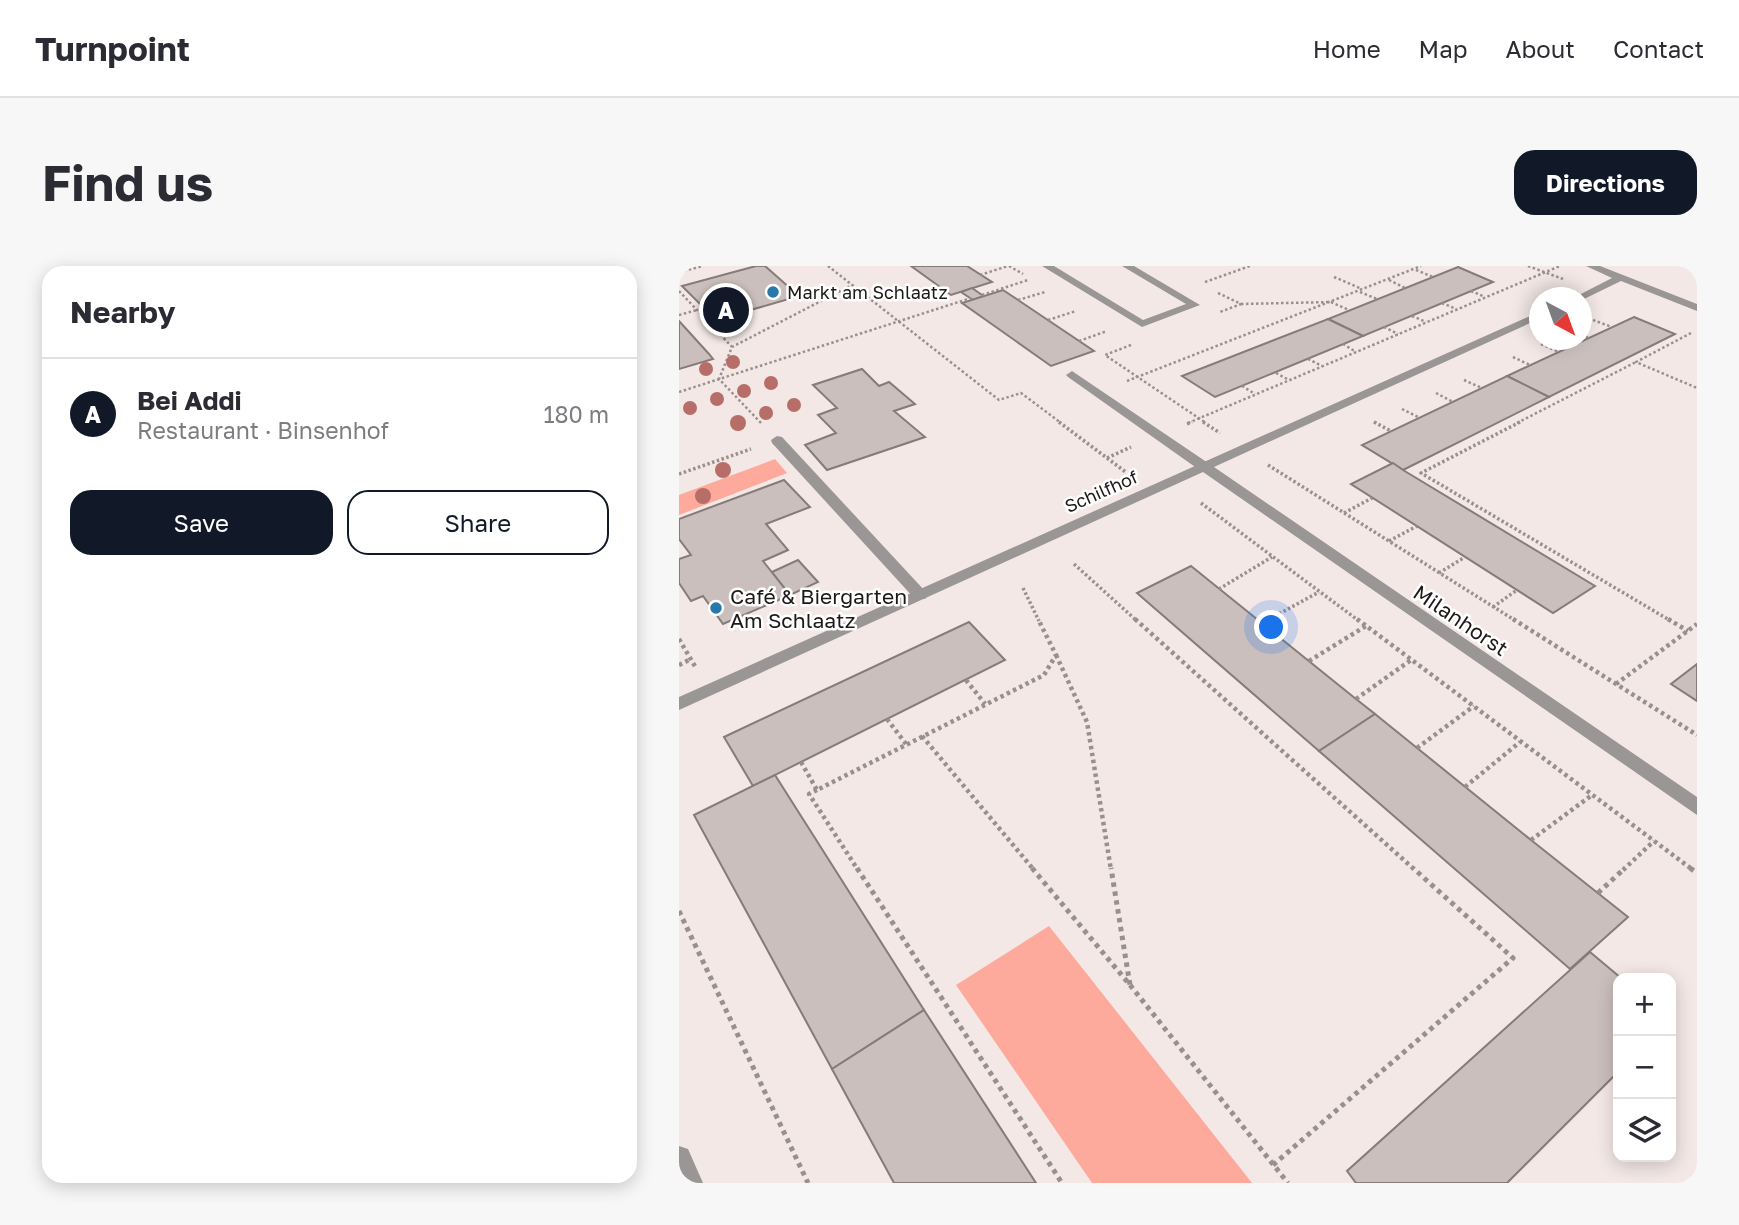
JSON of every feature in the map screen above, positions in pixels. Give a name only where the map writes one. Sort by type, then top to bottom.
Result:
[{"type":"street","points":[[1052,269],[1073,266]]},
{"type":"street","points":[[1052,269],[1142,324],[1195,305],[1127,266]]},
{"type":"street","points":[[1591,266],[1697,308]]},
{"type":"street","points":[[1592,291],[1620,278]]},
{"type":"street","name":"Schilfhof","points":[[679,704],[1529,319]]},
{"type":"street","name":"Milanhorst","points":[[1072,375],[1697,807]]},
{"type":"street","points":[[777,439],[920,595]]},
{"type":"street","points":[[679,1158],[690,1183]]},
{"type":"path","points":[[679,272],[703,266]]},
{"type":"path","points":[[828,266],[999,400],[1021,393],[1150,490]]},
{"type":"path","points":[[980,275],[1008,266]]},
{"type":"path","points":[[1201,283],[1250,266]]},
{"type":"path","points":[[1097,393],[1423,266]]},
{"type":"path","points":[[1528,266],[1570,281]]},
{"type":"path","points":[[1107,458],[1560,266]]},
{"type":"path","points":[[982,295],[1052,269]]},
{"type":"path","points":[[1415,270],[1433,277]]},
{"type":"path","points":[[1334,277],[1377,299]]},
{"type":"path","points":[[1388,280],[1405,288]]},
{"type":"path","points":[[719,379],[732,347],[852,285]]},
{"type":"path","points":[[1018,300],[1049,290]]},
{"type":"path","points":[[679,291],[732,347]]},
{"type":"path","points":[[1471,291],[1486,298]]},
{"type":"path","points":[[679,392],[971,298]]},
{"type":"path","points":[[1241,304],[1331,302],[1349,310]]},
{"type":"path","points":[[1442,303],[1457,310]]},
{"type":"path","points":[[679,315],[697,310]]},
{"type":"path","points":[[1048,320],[1080,310]]},
{"type":"path","points":[[1412,316],[1426,323]]},
{"type":"path","points":[[1593,320],[1612,327]]},
{"type":"path","points":[[1384,327],[1398,334]]},
{"type":"path","points":[[1079,341],[1111,329]]},
{"type":"path","points":[[1688,631],[1421,473],[1697,330]]},
{"type":"path","points":[[1135,344],[1105,355],[1198,419]]},
{"type":"path","points":[[1343,345],[1357,352]]},
{"type":"path","points":[[1554,350],[1559,352]]},
{"type":"path","points":[[1513,357],[1530,365]]},
{"type":"path","points":[[1308,359],[1322,366]]},
{"type":"path","points":[[1636,362],[1697,388]]},
{"type":"path","points":[[1276,373],[1290,380]]},
{"type":"path","points":[[679,474],[777,439],[719,379]]},
{"type":"path","points":[[1464,380],[1482,388]]},
{"type":"path","points":[[1242,386],[1256,394]]},
{"type":"path","points":[[1436,393],[1453,402]]},
{"type":"path","points":[[1402,409],[1420,418]]},
{"type":"path","points":[[1374,422],[1391,431]]},
{"type":"path","points":[[1274,469],[1697,735]]},
{"type":"path","points":[[1344,513],[1373,498]]},
{"type":"path","points":[[1201,503],[1697,873]]},
{"type":"path","points":[[1389,541],[1417,526]]},
{"type":"path","points":[[1219,589],[1273,557]]},
{"type":"path","points":[[1439,573],[1465,557]]},
{"type":"path","points":[[1074,564],[1513,958],[1273,1165]]},
{"type":"path","points":[[1023,588],[1087,722],[1130,985]]},
{"type":"path","points":[[1493,607],[1517,590]]},
{"type":"path","points":[[1262,623],[1319,592]]},
{"type":"path","points":[[1616,684],[1697,624]]},
{"type":"path","points":[[1309,661],[1366,626]]},
{"type":"path","points":[[1056,655],[1044,675],[809,794],[1062,1183]]},
{"type":"path","points":[[679,665],[691,659]]},
{"type":"path","points":[[1356,699],[1411,660]]},
{"type":"path","points":[[965,680],[985,704]]},
{"type":"path","points":[[1417,748],[1473,706]]},
{"type":"path","points":[[887,719],[906,744]]},
{"type":"path","points":[[922,736],[1130,985],[1288,1183]]},
{"type":"path","points":[[1465,787],[1520,742]]},
{"type":"path","points":[[801,762],[817,790]]},
{"type":"path","points":[[1531,840],[1592,794]]},
{"type":"path","points":[[1598,893],[1654,841]]},
{"type":"path","points":[[679,911],[808,1183]]},
{"type":"shaded area","points":[[775,459],[787,473],[679,515],[679,495]]},
{"type":"shaded area","points":[[1049,926],[1252,1183],[1092,1183],[956,985]]},
{"type":"building","points":[[756,266],[765,266],[799,296],[716,320],[682,286]]},
{"type":"building","points":[[911,266],[967,266],[992,282],[951,295]]},
{"type":"building","points":[[1458,267],[1493,282],[1363,336],[1328,319]]},
{"type":"building","points":[[972,288],[984,296],[973,300],[961,292]]},
{"type":"building","points":[[1003,290],[1094,351],[1051,366],[962,303]]},
{"type":"building","points":[[1634,317],[1675,334],[1549,397],[1507,376],[1563,350],[1592,350],[1592,337]]},
{"type":"building","points":[[1328,319],[1363,336],[1215,397],[1182,376]]},
{"type":"building","points":[[679,321],[709,354],[713,359],[679,369]]},
{"type":"building","points":[[862,369],[879,386],[889,382],[915,404],[894,411],[925,437],[827,470],[805,445],[836,433],[818,415],[837,408],[813,385]]},
{"type":"building","points":[[1507,376],[1549,397],[1403,470],[1362,445]]},
{"type":"building","points":[[1393,463],[1595,586],[1553,613],[1351,484]]},
{"type":"building","points":[[784,480],[810,507],[766,524],[788,550],[763,561],[790,595],[723,624],[703,596],[691,601],[679,583],[679,559],[691,555],[679,539],[679,519]]},
{"type":"building","points":[[798,560],[818,582],[790,595],[772,572]]},
{"type":"building","points":[[1191,566],[1375,714],[1319,751],[1137,593]]},
{"type":"building","points":[[969,622],[1005,660],[753,786],[724,737]]},
{"type":"building","points":[[1697,664],[1697,701],[1671,684]]},
{"type":"building","points":[[1375,714],[1628,917],[1570,969],[1319,751]]},
{"type":"building","points":[[775,775],[924,1010],[832,1069],[694,815]]},
{"type":"building","points":[[1590,952],[1615,973],[1613,1077],[1507,1183],[1356,1183],[1347,1171]]},
{"type":"building","points":[[924,1010],[1036,1183],[894,1183],[832,1069]]},
{"type":"place","name":"Markt am Schlaatz","points":[[773,292]]},
{"type":"place","name":"Bei Addi","points":[[726,310]]},
{"type":"place","name":"Café & Biergarten Am Schlaatz","points":[[716,608]]}]
